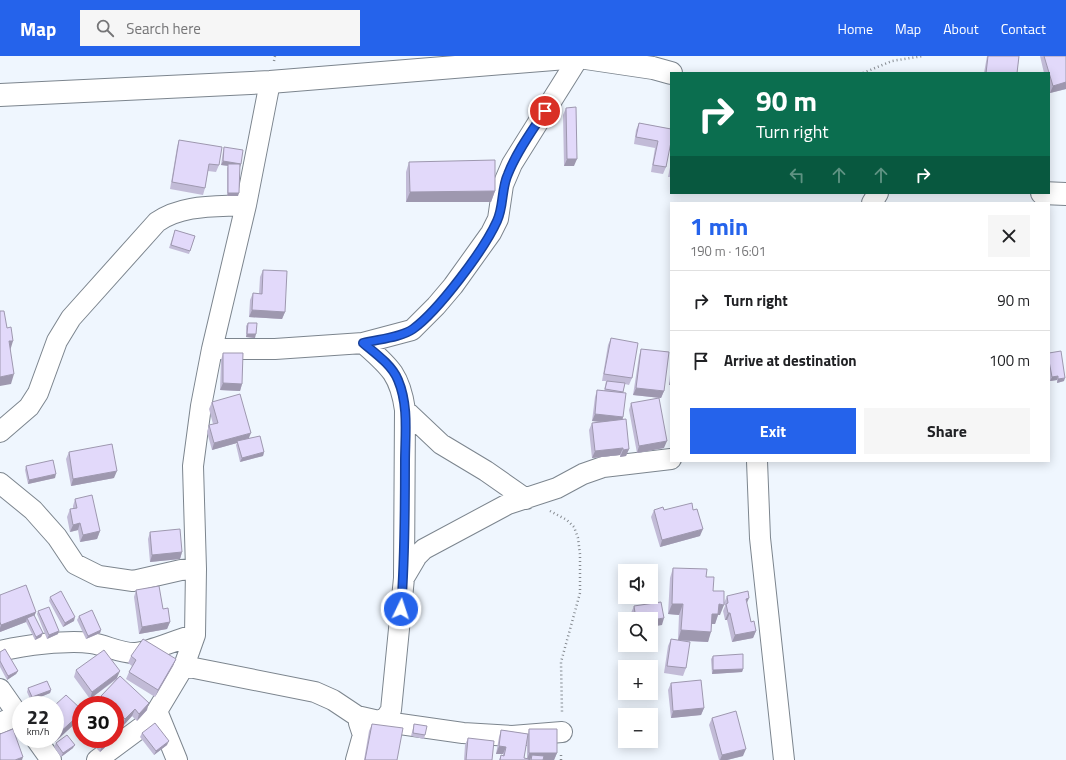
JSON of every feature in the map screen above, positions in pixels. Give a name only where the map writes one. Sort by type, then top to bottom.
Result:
[{"type":"main road","points":[[0,95],[270,82],[578,57],[653,68],[670,73]]},
{"type":"main road","points":[[1050,193],[1066,194]]},
{"type":"street","points":[[212,349],[275,349],[363,343],[412,330],[436,306],[474,258],[498,219],[503,185],[512,164],[578,57]]},
{"type":"street","points":[[97,760],[143,726],[157,711],[184,666],[195,635],[196,569],[193,466],[201,406],[212,349],[246,205],[270,82]]},
{"type":"street","points":[[0,432],[29,407],[38,392],[57,341],[72,318],[156,222],[174,212],[186,209],[246,205]]},
{"type":"street","points":[[363,343],[386,363],[398,379],[405,410],[404,578],[392,706],[387,716],[363,735]]},
{"type":"street","points":[[405,410],[441,444],[486,471],[526,500]]},
{"type":"street","points":[[404,578],[417,556],[424,549],[508,504],[526,500],[558,488],[584,474],[603,467],[670,459]]},
{"type":"street","points":[[757,462],[760,538],[784,760]]},
{"type":"street","points":[[0,483],[32,510],[58,537],[75,564],[99,576],[127,582],[181,570],[196,569]]},
{"type":"street","points":[[0,651],[21,647],[77,642],[92,643],[128,652],[138,652],[195,635]]},
{"type":"street","points":[[184,666],[315,692],[333,700],[357,716],[379,721],[470,734],[512,736],[562,732]]},
{"type":"street","points":[[0,689],[12,707]]},
{"type":"street","points":[[157,711],[177,760]]},
{"type":"street","points":[[356,760],[363,735],[357,716]]},
{"type":"street","points":[[0,723],[12,719]]},
{"type":"street","points":[[42,748],[50,760]]},
{"type":"path","points":[[865,72],[892,61],[923,56]]},
{"type":"path","points":[[526,500],[567,520],[574,527],[578,538],[580,554],[580,593],[561,662],[561,760]]},
{"type":"building","points":[[988,56],[1019,56],[1017,72],[986,72]]},
{"type":"building","points":[[1044,56],[1066,56],[1066,82],[1053,86]]},
{"type":"building","points":[[576,107],[577,159],[567,159],[566,108]]},
{"type":"building","points":[[639,123],[670,129],[670,147],[666,167],[653,165],[658,141],[636,137]]},
{"type":"building","points":[[179,140],[222,147],[219,165],[209,164],[205,188],[172,182]]},
{"type":"building","points":[[224,147],[243,150],[241,164],[223,161]]},
{"type":"building","points":[[495,160],[495,191],[410,192],[409,162]]},
{"type":"building","points":[[228,164],[240,164],[239,193],[228,193]]},
{"type":"building","points":[[175,230],[195,236],[190,251],[171,245]]},
{"type":"building","points":[[263,270],[287,271],[285,312],[252,310],[253,293],[262,294]]},
{"type":"building","points":[[0,311],[4,311],[7,328],[11,327],[13,341],[9,341],[14,374],[0,377]]},
{"type":"building","points":[[248,323],[257,323],[256,334],[247,334]]},
{"type":"building","points":[[611,338],[638,343],[632,378],[604,374]]},
{"type":"building","points":[[641,349],[669,352],[664,391],[636,388]]},
{"type":"building","points":[[1061,351],[1065,378],[1058,379],[1058,376],[1052,377],[1050,353]]},
{"type":"building","points":[[223,353],[243,353],[242,384],[223,383]]},
{"type":"building","points":[[607,381],[625,383],[623,392],[605,389]]},
{"type":"building","points":[[597,390],[626,393],[623,417],[595,414]]},
{"type":"building","points":[[240,394],[251,433],[214,443],[209,425],[218,423],[212,402]]},
{"type":"building","points":[[659,398],[667,441],[639,446],[631,403]]},
{"type":"building","points":[[626,419],[629,449],[623,450],[623,448],[595,451],[592,423]]},
{"type":"building","points":[[260,436],[264,452],[242,458],[237,441]]},
{"type":"building","points":[[112,444],[117,471],[73,479],[69,452]]},
{"type":"building","points":[[53,460],[56,474],[29,480],[26,466]]},
{"type":"building","points":[[92,495],[100,531],[83,535],[80,523],[73,525],[70,509],[77,508],[75,499]]},
{"type":"building","points":[[692,503],[693,510],[697,509],[703,529],[662,540],[654,510],[663,507],[664,510]]},
{"type":"building","points":[[180,529],[182,552],[152,555],[150,532]]},
{"type":"building","points":[[673,568],[707,569],[706,577],[714,577],[713,591],[724,591],[724,605],[719,604],[718,614],[712,614],[711,632],[681,630],[683,604],[672,604]]},
{"type":"building","points":[[26,585],[36,612],[1,625],[0,595]]},
{"type":"building","points":[[159,586],[163,609],[168,608],[170,622],[142,627],[136,590]]},
{"type":"building","points":[[61,591],[75,617],[65,623],[50,597]]},
{"type":"building","points":[[748,591],[749,598],[746,599],[751,622],[754,621],[756,631],[735,635],[730,613],[728,613],[726,604],[728,603],[727,596]]},
{"type":"building","points":[[658,602],[661,602],[664,618],[658,619],[658,612],[635,612],[634,606],[658,604]]},
{"type":"building","points":[[49,607],[59,631],[49,635],[38,611]]},
{"type":"building","points":[[92,610],[101,630],[88,636],[79,616]]},
{"type":"building","points":[[34,615],[43,633],[36,637],[27,618]]},
{"type":"building","points":[[143,639],[176,659],[158,690],[129,672],[136,660],[131,656]]},
{"type":"building","points":[[671,639],[690,642],[686,668],[667,666]]},
{"type":"building","points":[[5,649],[18,671],[8,676],[0,661],[0,652]]},
{"type":"building","points":[[104,650],[120,671],[92,692],[76,670]]},
{"type":"building","points":[[743,654],[743,669],[713,670],[713,656]]},
{"type":"building","points":[[120,676],[149,703],[139,714],[135,709],[125,719],[124,696],[101,696]]},
{"type":"building","points":[[701,680],[704,708],[673,711],[671,683]]},
{"type":"building","points":[[47,681],[51,690],[32,696],[28,688]]},
{"type":"building","points":[[66,695],[72,701],[72,721],[64,729],[64,697]]},
{"type":"building","points":[[736,711],[746,749],[722,755],[712,718]]},
{"type":"building","points":[[155,723],[169,741],[156,751],[142,733]]},
{"type":"building","points":[[372,724],[403,728],[397,760],[365,760]]},
{"type":"building","points":[[414,724],[427,726],[425,735],[413,733]]},
{"type":"building","points":[[12,729],[12,748],[20,748],[23,757],[15,760],[0,760],[0,734]]},
{"type":"building","points":[[529,729],[557,729],[557,753],[529,753]]},
{"type":"building","points":[[501,730],[528,734],[524,758],[529,760],[500,760],[501,755],[504,756],[506,747],[499,746]]},
{"type":"building","points":[[67,735],[72,741],[72,747],[63,753],[60,748],[64,748],[64,737]]},
{"type":"building","points":[[468,738],[494,741],[492,760],[466,760]]},
{"type":"building","points":[[532,755],[544,756],[543,760],[531,760]]},
{"type":"route","points":[[401,609],[404,578],[405,410],[398,379],[386,363],[363,343],[412,330],[453,286],[491,233],[498,219],[503,185],[506,176],[545,111]]}]
